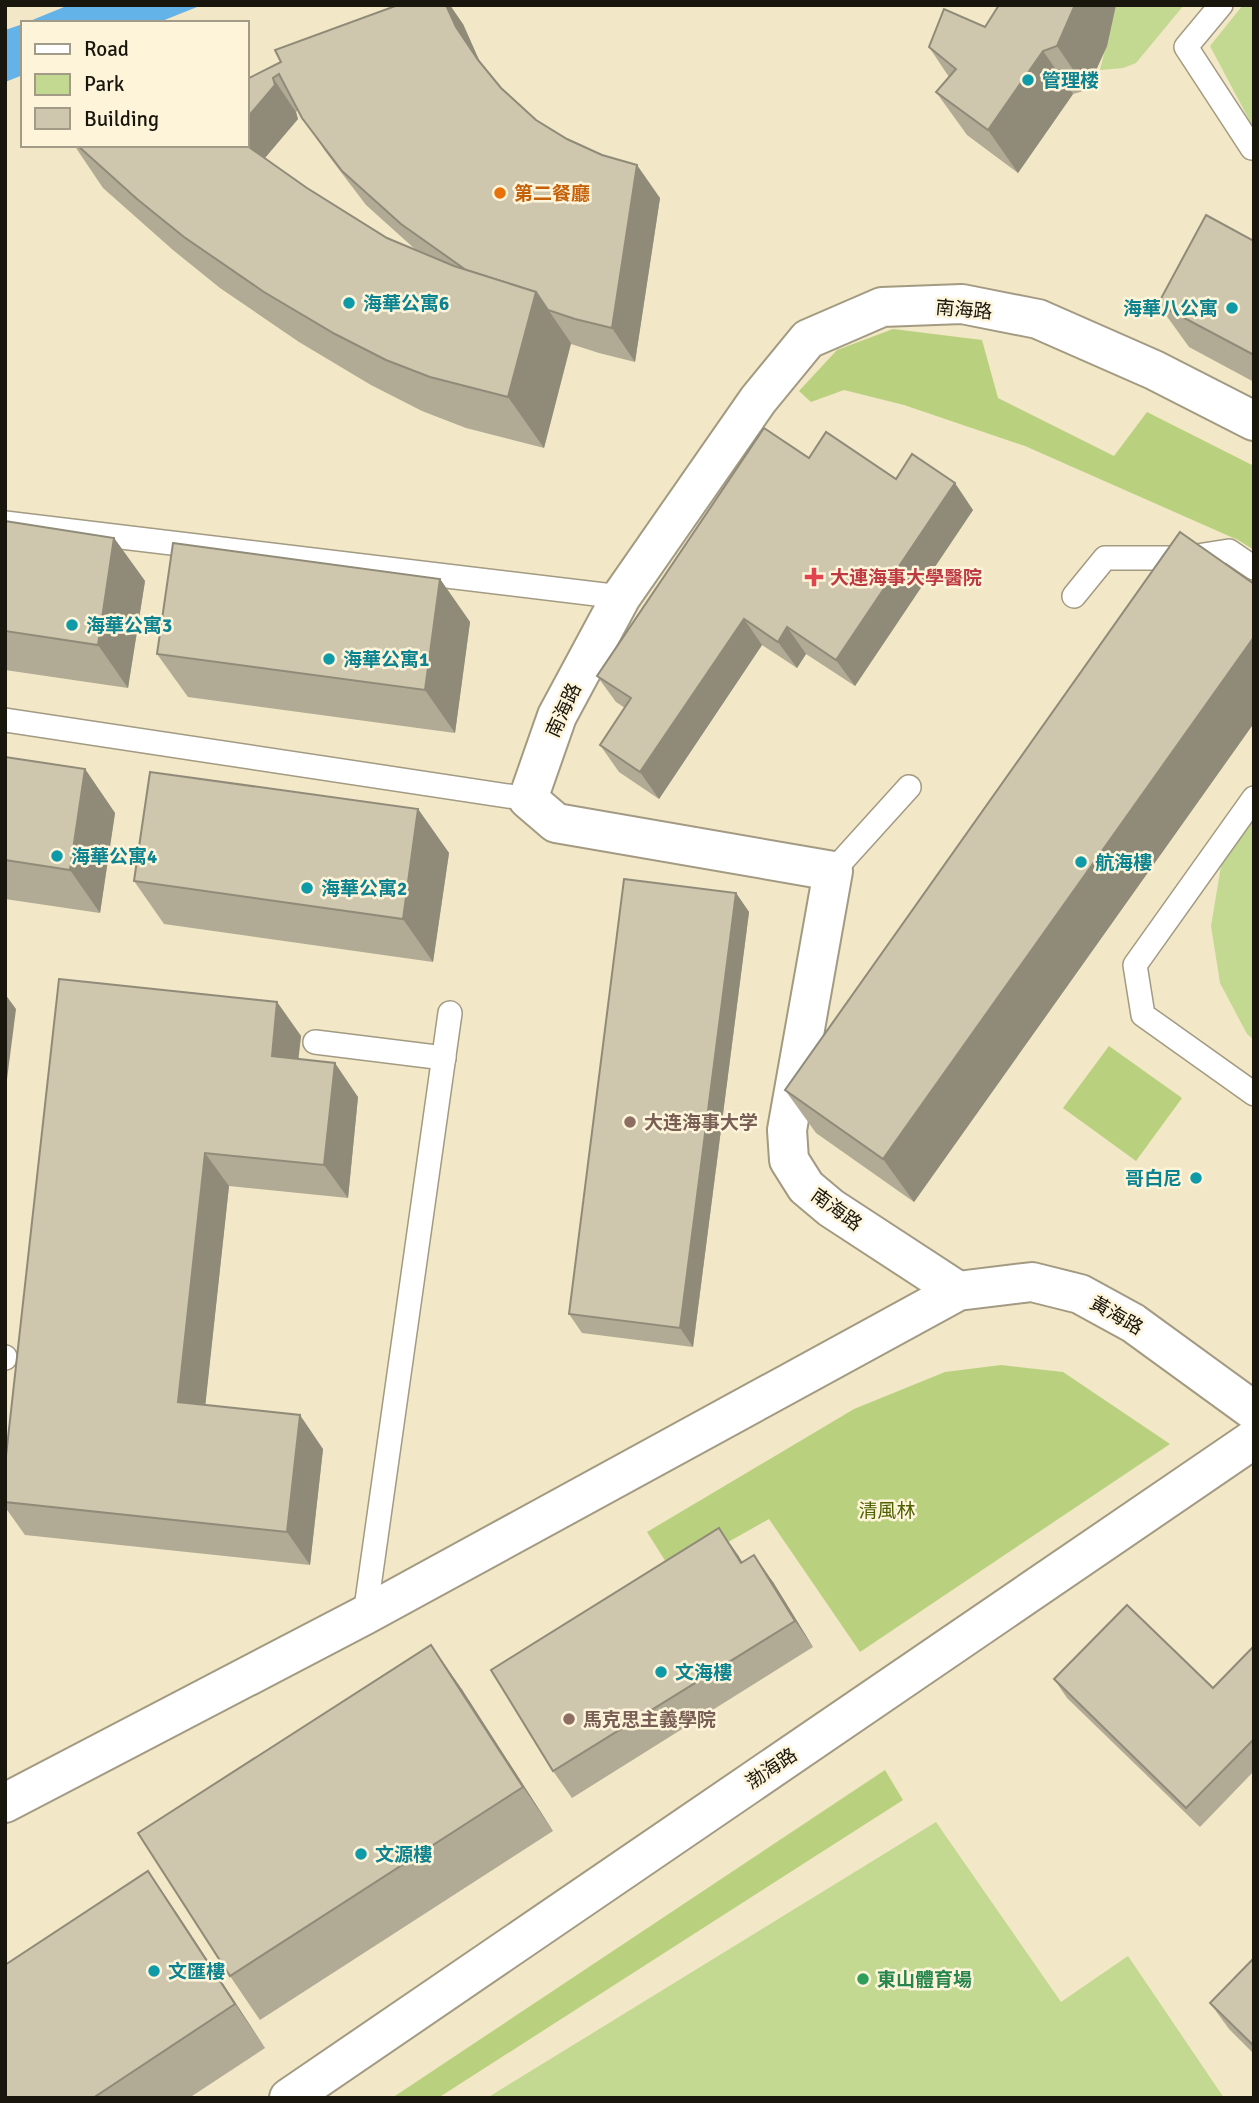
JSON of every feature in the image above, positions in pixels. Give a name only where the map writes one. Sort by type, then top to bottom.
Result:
[{"type":"street","name":"南海路","points":[[528,799],[557,716],[621,597],[758,400],[808,340],[882,307],[962,304],[1038,319],[1154,370],[1254,421]]},
{"type":"street","points":[[528,799],[556,822],[833,871]]},
{"type":"street","name":"南海路","points":[[833,871],[787,1130],[789,1160],[806,1187],[831,1208],[958,1291]]},
{"type":"street","name":"黃海路","points":[[958,1291],[1032,1282],[1080,1294],[1133,1323],[1254,1411]]},
{"type":"street","points":[[5,1803],[365,1615],[958,1291]]},
{"type":"street","name":"渤海路","points":[[289,2098],[1254,1439]]},
{"type":"lane","points":[[1221,5],[1186,47],[1254,148]]},
{"type":"lane","points":[[5,523],[621,597]]},
{"type":"lane","points":[[1074,596],[1105,558],[1184,558],[1229,551],[1254,568]]},
{"type":"lane","points":[[5,720],[528,799]]},
{"type":"lane","points":[[833,871],[909,787]]},
{"type":"lane","points":[[1254,799],[1135,965],[1143,1015],[1254,1094]]},
{"type":"lane","points":[[365,1615],[450,1013]]},
{"type":"lane","points":[[315,1042],[444,1058]]},
{"type":"shaded area","name":"大连海事大学","points":[[5,5],[1254,5],[1254,2098],[5,2098]]},
{"type":"green space","points":[[1116,5],[1184,5],[1136,63],[1123,68],[1100,70]]},
{"type":"green space","points":[[1243,5],[1254,5],[1254,129],[1210,46]]},
{"type":"green space","points":[[893,329],[982,340],[998,398],[1114,456],[1147,412],[1254,466],[1254,550],[1238,540],[1025,446],[904,405],[844,390],[811,402],[799,391],[837,350]]},
{"type":"green space","points":[[1254,810],[1254,1040],[1247,1034],[1220,983],[1211,926],[1221,866]]},
{"type":"green space","points":[[1109,1046],[1182,1098],[1136,1161],[1063,1108]]},
{"type":"green space","name":"清風林","points":[[1001,1365],[1063,1372],[1170,1444],[860,1652],[769,1519],[673,1573],[647,1532],[854,1409],[945,1372]]},
{"type":"green space","points":[[885,1770],[903,1800],[438,2098],[392,2098]]},
{"type":"green space","name":"東山體育場","points":[[936,1822],[1061,2002],[1128,1956],[1224,2098],[487,2098]]},
{"type":"water","points":[[69,5],[202,5],[162,21],[30,21]]},
{"type":"water","points":[[21,25],[21,76],[5,82],[5,30]]},
{"type":"building","name":"第二餐廳","points":[[398,5],[446,5],[456,27],[478,60],[501,88],[536,120],[567,139],[602,155],[637,165],[612,328],[548,310],[536,292],[466,270],[401,224],[342,171],[302,118],[279,74],[273,78],[275,85],[248,117],[248,78],[281,62],[275,50]]},
{"type":"building","points":[[999,5],[1075,5],[1057,46],[1043,51],[988,130],[936,92],[956,69],[929,47],[944,9],[985,27]]},
{"type":"building","name":"海華公寓6","points":[[248,146],[307,188],[387,238],[454,266],[536,292],[508,397],[430,377],[386,360],[335,334],[264,292],[184,237],[79,147]]},
{"type":"building","points":[[1206,215],[1254,241],[1254,355],[1158,304]]},
{"type":"building","name":"大連海事大學醫院","points":[[764,428],[809,458],[826,432],[896,479],[912,454],[955,483],[836,660],[787,627],[778,642],[744,619],[640,772],[600,745],[631,698],[597,676]]},
{"type":"building","points":[[5,521],[114,538],[98,645],[5,631]]},
{"type":"building","points":[[1180,532],[1254,584],[1254,637],[883,1159],[785,1090]]},
{"type":"building","points":[[173,543],[440,579],[425,690],[157,654]]},
{"type":"building","points":[[5,757],[85,769],[70,870],[5,860]]},
{"type":"building","points":[[150,772],[418,809],[403,919],[134,881]]},
{"type":"building","points":[[624,879],[736,893],[680,1328],[569,1314]]},
{"type":"building","points":[[59,979],[277,1002],[272,1056],[335,1063],[324,1165],[205,1153],[178,1402],[300,1415],[287,1532],[5,1502],[5,1465]]},
{"type":"building","name":"文海樓","points":[[719,1528],[741,1563],[754,1555],[795,1621],[553,1771],[491,1670]]},
{"type":"building","points":[[1127,1605],[1213,1688],[1254,1646],[1254,1739],[1186,1808],[1054,1679]]},
{"type":"building","name":"文源樓","points":[[431,1645],[523,1787],[230,1976],[138,1833]]},
{"type":"building","name":"文匯樓","points":[[148,1871],[235,2004],[93,2098],[5,2098],[5,1965]]},
{"type":"building","points":[[1254,1958],[1254,2046],[1210,2003]]},
{"type":"place","name":"管理楼","points":[[1028,80]]},
{"type":"place","name":"第二餐廳","points":[[500,193]]},
{"type":"place","name":"海華公寓6","points":[[349,303]]},
{"type":"place","name":"海華八公寓","points":[[1232,308]]},
{"type":"place","name":"大連海事大學醫院","points":[[814,577]]},
{"type":"place","name":"海華公寓3","points":[[72,625]]},
{"type":"place","name":"海華公寓1","points":[[329,659]]},
{"type":"place","name":"海華公寓4","points":[[57,856]]},
{"type":"place","name":"航海樓","points":[[1081,862]]},
{"type":"place","name":"海華公寓2","points":[[307,888]]},
{"type":"place","name":"大连海事大学","points":[[630,1122]]},
{"type":"place","name":"哥白尼","points":[[1196,1178]]},
{"type":"place","name":"文海樓","points":[[661,1672]]},
{"type":"place","name":"馬克思主義學院","points":[[569,1719]]},
{"type":"place","name":"文源樓","points":[[361,1854]]},
{"type":"place","name":"文匯樓","points":[[154,1971]]},
{"type":"place","name":"東山體育場","points":[[863,1979]]}]
